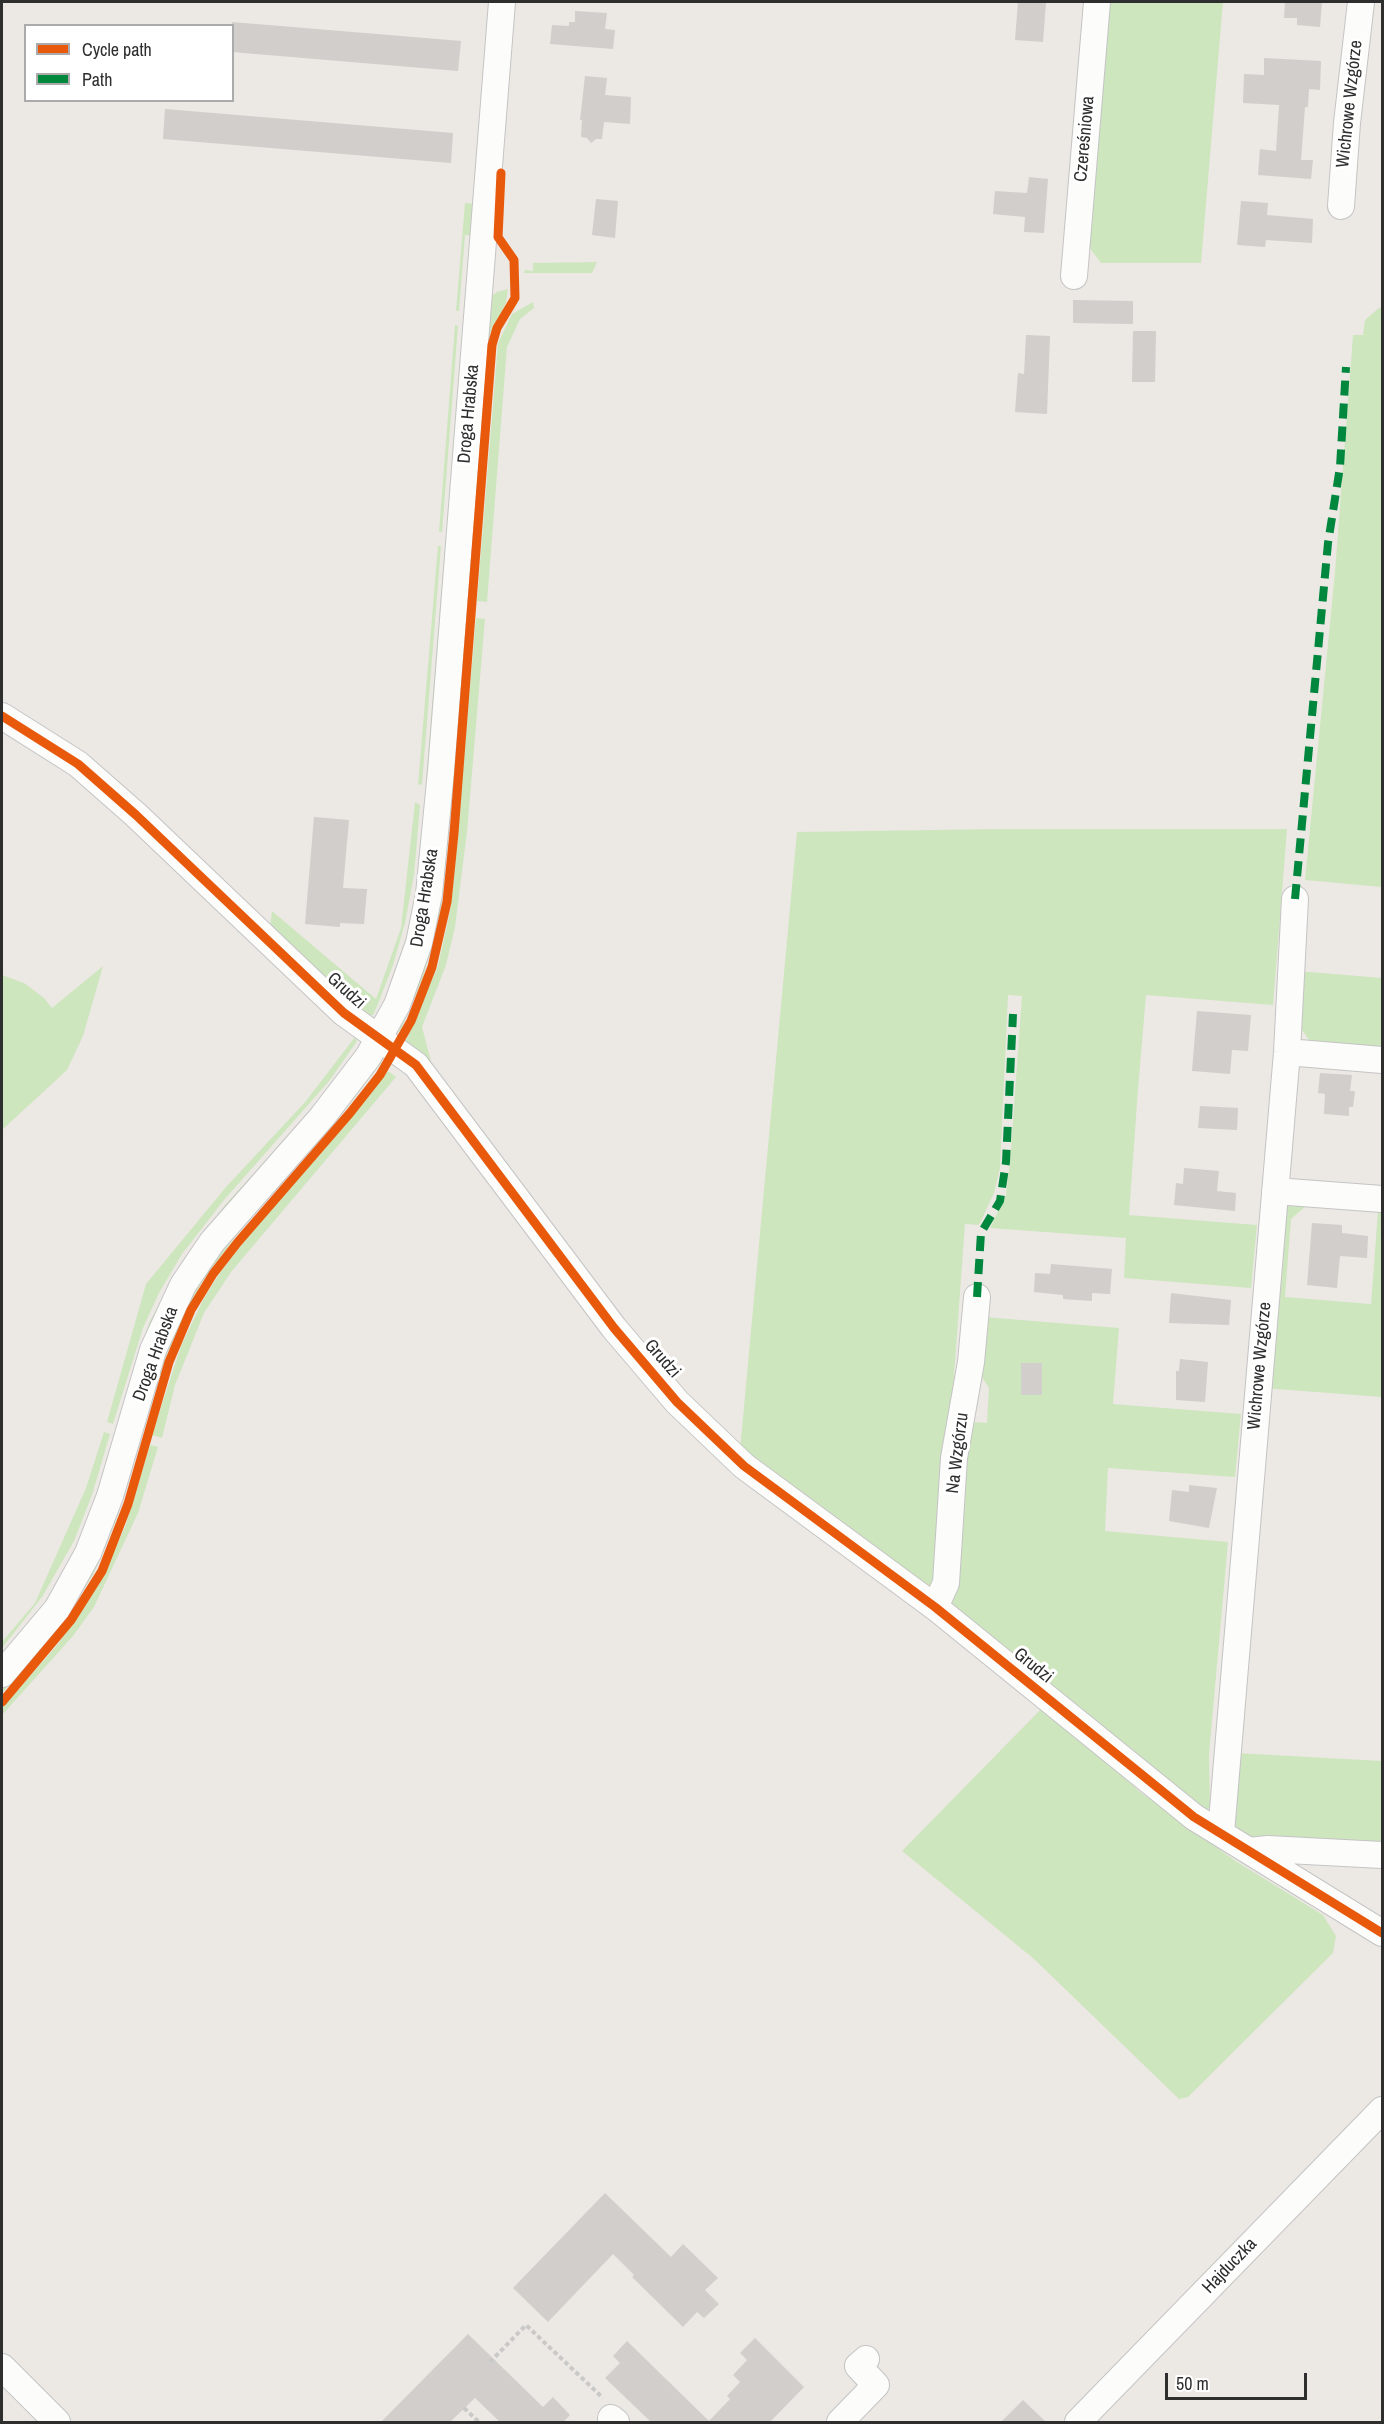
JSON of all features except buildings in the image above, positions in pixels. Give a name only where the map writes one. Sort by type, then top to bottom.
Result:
[{"type":"street","name":"Droga Hrabska","points":[[2,1674],[57,1609],[88,1553],[110,1496],[153,1350],[192,1270],[212,1242],[344,1090],[379,1039],[397,1005],[414,959],[429,894],[502,2]]},
{"type":"street","name":"Czereśniowa","points":[[1074,276],[1097,2]]},
{"type":"street","name":"Wichrowe Wzgórze","points":[[1341,206],[1347,123],[1361,2]]},
{"type":"street","name":"Grudzi","points":[[2,716],[78,764],[136,815],[344,1013],[408,1058],[422,1071],[614,1328],[677,1402],[744,1466],[935,1607],[1194,1817],[1383,1933]]},
{"type":"street","name":"Wichrowe Wzgórze","points":[[1221,1833],[1287,1052],[1295,899]]},
{"type":"street","points":[[1287,1052],[1383,1060]]},
{"type":"street","points":[[1275,1191],[1383,1199]]},
{"type":"street","name":"Na Wzgórzu","points":[[935,1607],[946,1583],[954,1458],[971,1362],[977,1297]]},
{"type":"street","points":[[1248,1851],[1268,1849],[1383,1855]]},
{"type":"street","name":"Hajduczka","points":[[1078,2422],[1383,2110]]},
{"type":"street","points":[[840,2422],[876,2385],[858,2366],[866,2359]]},
{"type":"street","points":[[2,2367],[57,2422]]},
{"type":"path","points":[[490,2362],[526,2325],[609,2404],[614,2420]]},
{"type":"path","points":[[464,2408],[479,2422]]},
{"type":"green space","points":[[1108,2],[1223,2],[1201,263],[1101,263],[1089,247]]},
{"type":"green space","points":[[465,203],[476,204],[473,236],[465,235],[459,311],[456,311]]},
{"type":"green space","points":[[597,262],[592,273],[524,273],[525,270],[533,271],[533,263]]},
{"type":"green space","points":[[508,289],[506,303],[488,338],[467,600],[489,298],[497,292]]},
{"type":"green space","points":[[533,302],[534,308],[520,319],[507,347],[487,602],[477,601],[498,343],[512,314]]},
{"type":"green space","points":[[1382,308],[1382,887],[1305,880],[1335,572],[1353,335],[1363,335],[1365,320]]},
{"type":"green space","points":[[455,325],[458,326],[442,532],[439,532]]},
{"type":"green space","points":[[438,546],[441,546],[422,784],[418,785]]},
{"type":"green space","points":[[445,546],[449,551],[430,776],[426,780]]},
{"type":"green space","points":[[465,618],[441,909],[423,978],[399,1034]]},
{"type":"green space","points":[[476,618],[485,619],[467,832],[455,927],[446,965],[422,1027],[432,1065],[404,1045],[438,966],[451,907]]},
{"type":"green space","points":[[415,802],[420,805],[414,875],[405,923],[393,965],[378,1004],[373,1015],[364,1015],[270,928],[272,911],[376,999],[401,928]]},
{"type":"green space","points":[[1287,829],[1273,1005],[1146,995],[1138,1089],[1129,1215],[1257,1225],[1251,1288],[1124,1278],[1126,1238],[990,1228],[1006,1195],[1010,1162],[1022,996],[1008,995],[1000,1168],[994,1193],[979,1225],[965,1224],[939,1581],[932,1595],[740,1450],[797,832]]},
{"type":"green space","points":[[103,966],[83,1036],[67,1070],[2,1130],[2,975],[24,983],[44,998],[52,1008]]},
{"type":"green space","points":[[1297,971],[1382,978],[1382,1053],[1314,1047],[1293,1017]]},
{"type":"green space","points":[[355,1037],[357,1041],[330,1080],[224,1200],[182,1254],[159,1293],[143,1328],[113,1424],[107,1422],[146,1284],[226,1187],[306,1101]]},
{"type":"green space","points":[[358,1048],[356,1057],[311,1110]]},
{"type":"green space","points":[[382,1062],[334,1124],[246,1222],[201,1284],[167,1354],[142,1432],[139,1427],[157,1367],[203,1271],[377,1064]]},
{"type":"green space","points":[[388,1071],[396,1077],[231,1272],[204,1313],[175,1385],[162,1438],[152,1435],[181,1346],[204,1298],[220,1273],[252,1231],[349,1121]]},
{"type":"green space","points":[[303,1119],[228,1208],[122,1422],[117,1425],[149,1323],[183,1260],[225,1205]]},
{"type":"green space","points":[[1288,1203],[1306,1206],[1291,1219],[1285,1297],[1371,1304],[1378,1211],[1382,1211],[1382,1397],[1263,1388],[1278,1218]]},
{"type":"green space","points":[[984,1317],[1119,1328],[1113,1404],[1241,1414],[1235,1477],[1108,1468],[1105,1531],[1228,1542],[1209,1754],[1210,1808],[1200,1812],[946,1607],[954,1574],[972,1422],[987,1423],[989,1388],[980,1374]]},
{"type":"green space","points":[[104,1432],[110,1434],[92,1495],[74,1541],[42,1597],[2,1648],[2,1642],[35,1603],[86,1488]]},
{"type":"green space","points":[[140,1442],[117,1518],[93,1575],[55,1633],[2,1693],[2,1686],[21,1665],[134,1445]]},
{"type":"green space","points":[[150,1445],[158,1447],[138,1513],[94,1607],[73,1636],[2,1715],[2,1708],[58,1644],[99,1584],[125,1527]]},
{"type":"green space","points":[[1043,1707],[1140,1792],[1234,1860],[1323,1915],[1336,1936],[1333,1953],[1188,2097],[1179,2099],[1034,1959],[902,1851]]},
{"type":"green space","points":[[1236,1753],[1382,1761],[1382,1847],[1249,1838],[1229,1826]]},
{"type":"marked path","points":[[1295,899],[1328,543],[1340,467],[1346,367]]},
{"type":"marked path","points":[[977,1297],[981,1233],[1000,1201],[1006,1162],[1013,1014]]},
{"type":"cycle path","points":[[2,1702],[71,1620],[102,1571],[128,1504],[169,1362],[191,1310],[213,1274],[238,1242],[380,1075],[411,1021],[432,967],[447,902],[454,833],[492,345],[497,328],[515,298],[514,260],[498,237],[501,173]]},
{"type":"cycle path","points":[[2,716],[78,764],[136,815],[344,1013],[416,1065],[614,1328],[677,1402],[744,1466],[935,1607],[1194,1817],[1382,1933]]}]
